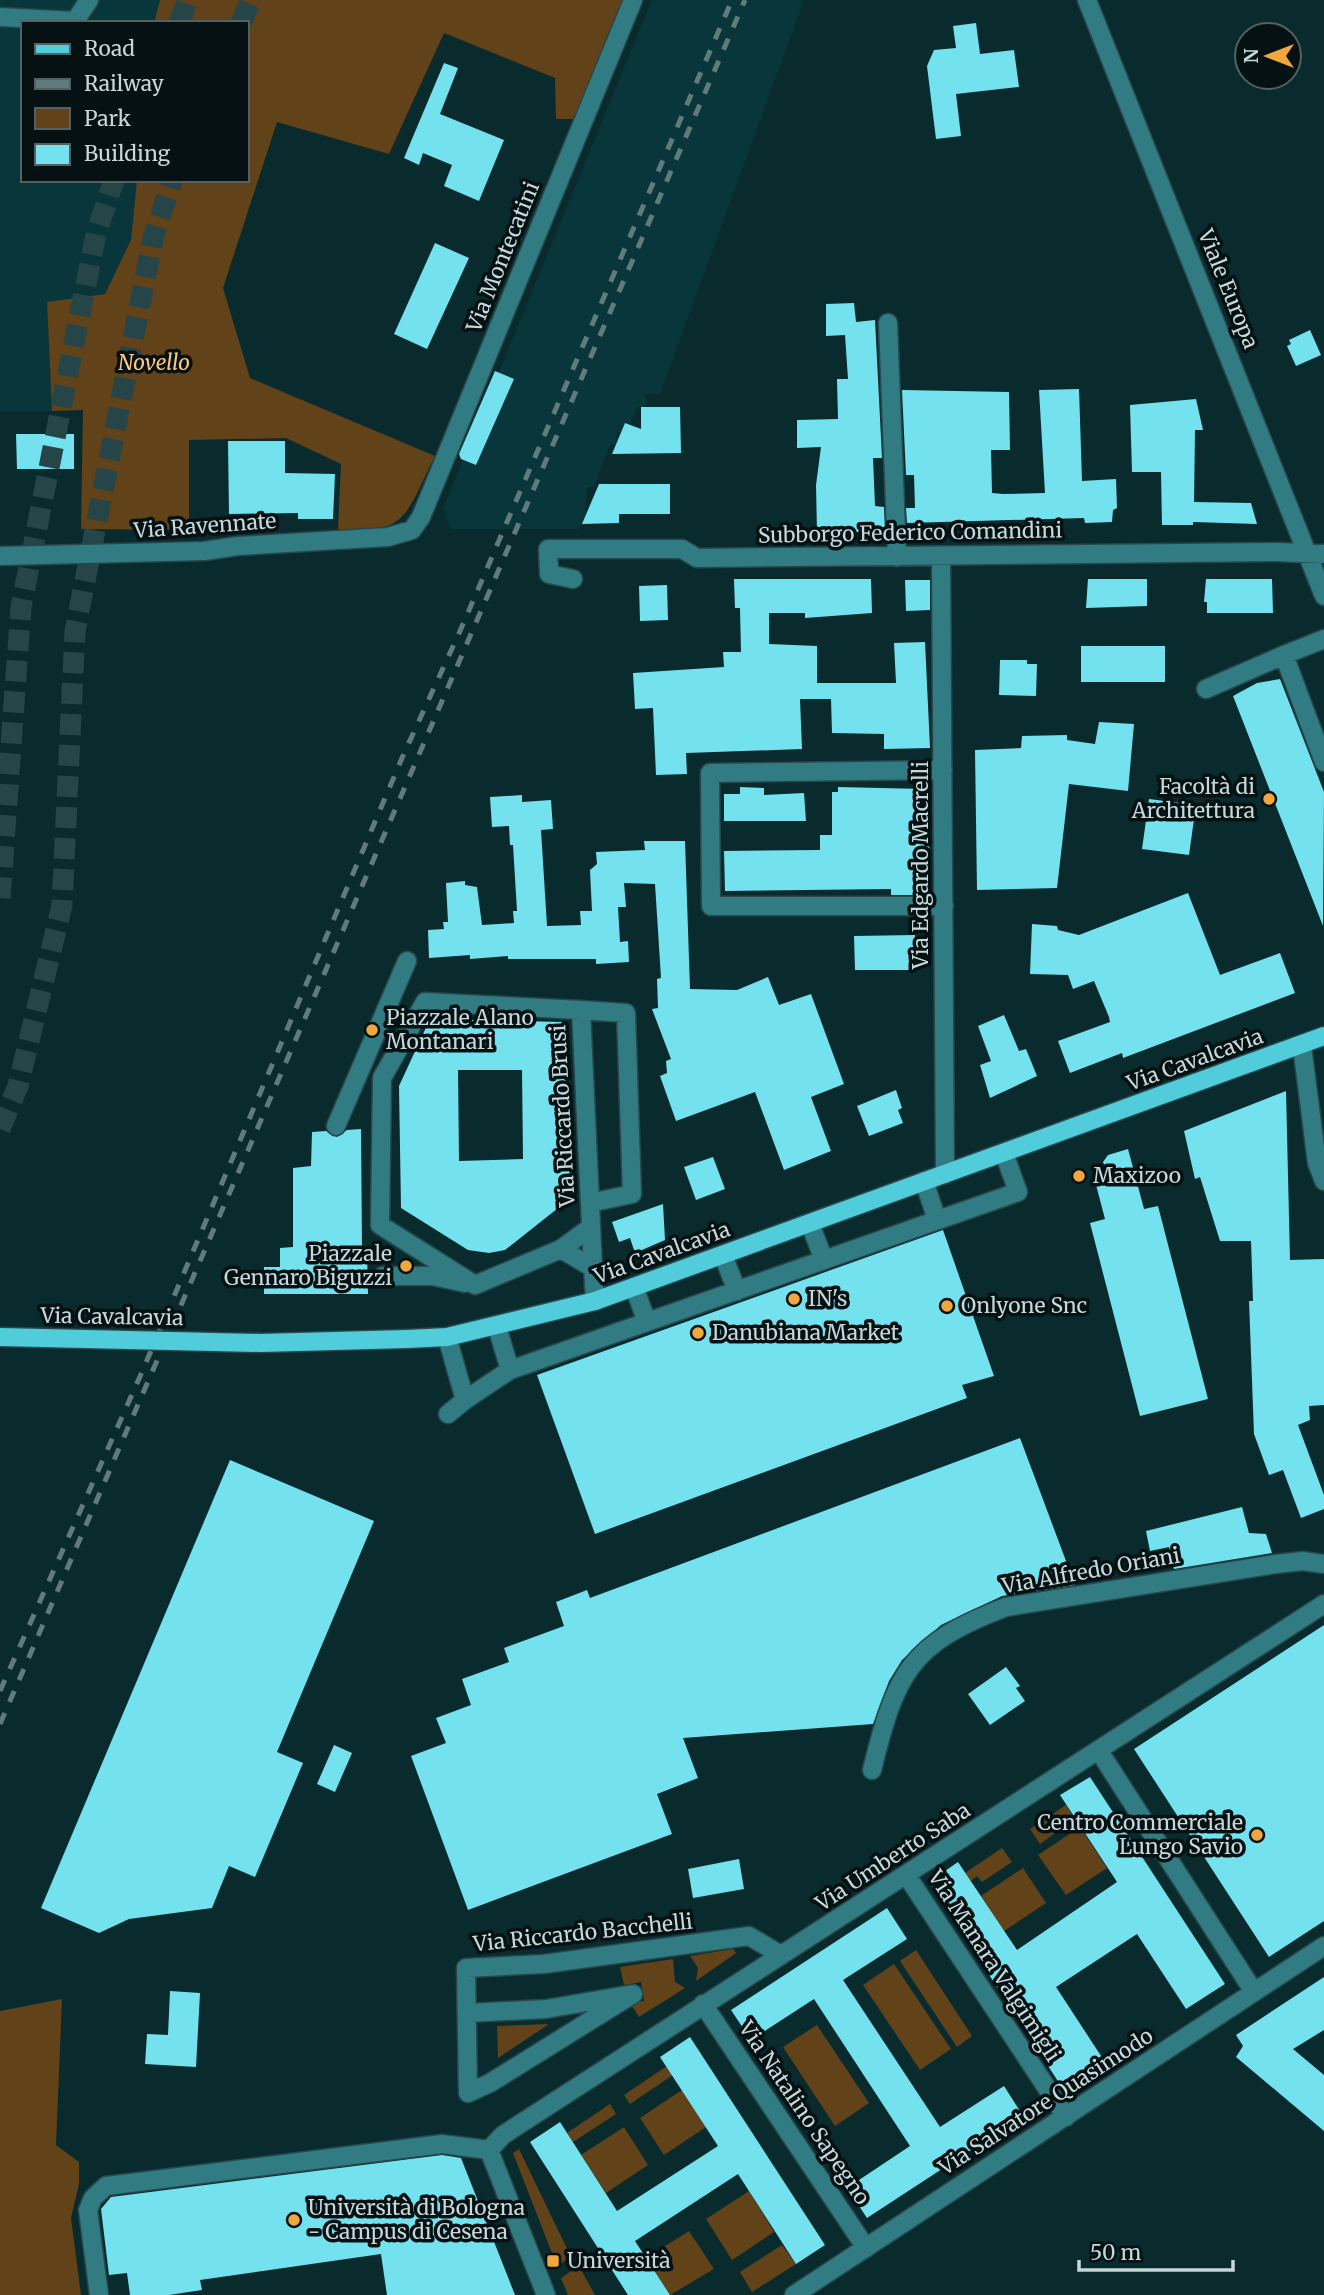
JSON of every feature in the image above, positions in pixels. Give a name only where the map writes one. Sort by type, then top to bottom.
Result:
[{"type":"main road","name":"Via Cavalcavia","points":[[0,1337],[261,1343],[447,1337],[497,1327],[595,1301],[1311,1044],[1324,1036]]},
{"type":"street","points":[[0,17],[75,21],[89,0]]},
{"type":"street","name":"Via Montecatini","points":[[412,530],[426,506],[633,0]]},
{"type":"street","name":"Viale Europa","points":[[1087,0],[1317,554],[1324,596]]},
{"type":"street","points":[[888,323],[897,557]]},
{"type":"street","name":"Via Ravennate","points":[[0,556],[204,551],[238,546],[388,537],[412,530]]},
{"type":"street","name":"Subborgo Federico Comandini","points":[[573,579],[549,574],[548,549],[682,549],[698,558],[1317,554]]},
{"type":"street","name":"Via Edgardo Macrelli","points":[[942,556],[945,1174]]},
{"type":"street","points":[[1206,689],[1324,639]]},
{"type":"street","points":[[1284,655],[1324,762]]},
{"type":"street","points":[[943,770],[710,773],[711,906],[944,906]]},
{"type":"street","points":[[336,1126],[407,961]]},
{"type":"street","name":"Via Riccardo Brusi","points":[[591,1227],[561,1249],[475,1285],[380,1225],[382,1078],[425,1002],[581,1010],[595,1301]]},
{"type":"street","points":[[581,1010],[625,1013],[632,1194],[590,1203]]},
{"type":"street","points":[[1311,1044],[1317,1163],[1324,1181]]},
{"type":"street","points":[[359,1071],[382,1078]]},
{"type":"street","points":[[448,1414],[510,1370],[1018,1192],[1004,1153]]},
{"type":"street","points":[[924,1181],[937,1220]]},
{"type":"street","points":[[810,1224],[824,1260]]},
{"type":"street","points":[[561,1249],[593,1268]]},
{"type":"street","points":[[723,1255],[737,1291]]},
{"type":"street","points":[[383,1276],[433,1276],[475,1285]]},
{"type":"street","points":[[634,1287],[648,1322]]},
{"type":"street","points":[[497,1327],[510,1370]]},
{"type":"street","points":[[447,1337],[466,1400]]},
{"type":"street","name":"Via Alfredo Oriani","points":[[872,1770],[888,1707],[904,1676],[929,1645],[964,1622],[1006,1607],[1276,1563],[1303,1561],[1324,1564]]},
{"type":"street","name":"Via Umberto Saba","points":[[489,2150],[503,2135],[703,2004],[907,1876],[1324,1604]]},
{"type":"street","points":[[1100,1751],[1254,1992]]},
{"type":"street","name":"Via Manara Valgimigli","points":[[907,1876],[1066,2116]]},
{"type":"street","name":"Via Riccardo Bacchelli","points":[[468,2013],[546,2009],[633,1994],[491,2083],[468,2093],[466,1968],[544,1964],[749,1936],[781,1955]]},
{"type":"street","name":"Via Salvatore Quasimodo","points":[[794,2295],[1324,1947]]},
{"type":"street","name":"Via Natalino Sapegno","points":[[703,2004],[866,2248]]},
{"type":"street","points":[[99,2295],[88,2210],[93,2198],[106,2186],[443,2144],[489,2150],[546,2295]]},
{"type":"shaded area","points":[[0,0],[160,0],[155,21],[21,21],[21,182],[137,182],[131,240],[105,294],[47,303],[52,411],[0,411]]},
{"type":"shaded area","points":[[652,0],[804,0],[660,394],[646,394],[645,407],[637,407],[627,431],[617,432],[616,445],[610,445],[594,487],[587,487],[584,525],[580,525],[579,529],[451,529],[443,509]]},
{"type":"green space","name":"Novello","points":[[160,0],[622,0],[574,119],[556,119],[555,78],[444,33],[389,154],[277,122],[223,288],[250,378],[435,456],[410,506],[392,524],[361,530],[338,529],[341,464],[286,438],[189,440],[189,530],[81,529],[83,410],[52,411],[47,302],[105,294],[131,240],[137,182],[248,182],[248,21],[155,21]]},
{"type":"green space","points":[[1066,1805],[1075,1819],[1040,1844],[1030,1829]]},
{"type":"green space","points":[[1080,1827],[1107,1868],[1066,1895],[1038,1855]]},
{"type":"green space","points":[[1002,1848],[1012,1862],[982,1882],[977,1876],[971,1881],[965,1873]]},
{"type":"green space","points":[[1023,1868],[1046,1903],[1004,1931],[981,1896]]},
{"type":"green space","points":[[733,1949],[736,1953],[696,1981],[698,1968],[690,1956]]},
{"type":"green space","points":[[916,1950],[972,2036],[957,2047],[900,1961]]},
{"type":"green space","points":[[673,1959],[675,1982],[685,1988],[639,2017],[630,2003],[644,2001],[641,1982],[624,1985],[620,1967]]},
{"type":"green space","points":[[894,1964],[951,2049],[920,2070],[863,1985]]},
{"type":"green space","points":[[62,1999],[56,2145],[79,2162],[79,2184],[71,2218],[81,2295],[0,2295],[0,2011]]},
{"type":"green space","points":[[549,2024],[498,2058],[497,2026]]},
{"type":"green space","points":[[817,2025],[869,2103],[835,2126],[783,2047]]},
{"type":"green space","points":[[667,2066],[673,2075],[630,2104],[624,2095]]},
{"type":"green space","points":[[682,2090],[706,2127],[664,2155],[640,2118]]},
{"type":"green space","points":[[610,2104],[616,2114],[573,2142],[567,2133]]},
{"type":"green space","points":[[624,2127],[648,2165],[606,2193],[581,2155]]},
{"type":"green space","points":[[519,2149],[571,2257],[557,2266],[513,2153]]},
{"type":"green space","points":[[749,2191],[774,2232],[732,2260],[706,2219]]},
{"type":"green space","points":[[689,2231],[714,2269],[670,2295],[646,2258]]},
{"type":"green space","points":[[782,2245],[796,2264],[752,2292],[740,2272]]},
{"type":"green space","points":[[579,2266],[595,2295],[568,2295],[561,2278]]},
{"type":"building","points":[[976,23],[980,54],[1014,50],[1019,87],[956,94],[961,136],[936,139],[927,66],[934,50],[956,48],[953,26]]},
{"type":"building","points":[[444,63],[458,68],[440,114],[504,140],[479,201],[444,186],[452,165],[423,153],[419,165],[404,158]]},
{"type":"building","points":[[435,243],[469,258],[427,349],[394,334]]},
{"type":"building","points":[[854,303],[856,322],[875,320],[882,458],[873,458],[875,506],[884,507],[885,532],[817,532],[816,485],[821,447],[797,448],[797,420],[838,419],[837,379],[848,379],[845,335],[826,336],[826,304]]},
{"type":"building","points":[[1310,330],[1321,355],[1296,366],[1287,346],[1291,344],[1289,340]]},
{"type":"building","points":[[495,371],[514,379],[476,465],[461,459],[459,454]]},
{"type":"building","points":[[1079,389],[1082,481],[1116,479],[1117,508],[1113,510],[1112,522],[1085,523],[1084,518],[907,523],[906,508],[915,508],[914,475],[906,475],[902,390],[1009,392],[1010,450],[991,450],[992,493],[1003,494],[1045,493],[1039,390]]},
{"type":"building","points":[[1196,399],[1203,430],[1195,430],[1194,502],[1251,503],[1257,524],[1193,522],[1193,525],[1162,525],[1161,472],[1132,472],[1130,405]]},
{"type":"building","points":[[641,407],[680,407],[681,453],[612,454],[625,423],[641,429]]},
{"type":"building","points":[[16,434],[74,434],[74,469],[17,469]]},
{"type":"building","points":[[228,441],[285,441],[285,473],[335,474],[333,519],[298,519],[298,513],[229,514]]},
{"type":"building","points":[[599,484],[670,484],[670,514],[619,514],[619,523],[582,524]]},
{"type":"building","points":[[734,579],[871,579],[872,613],[805,618],[805,613],[769,613],[769,644],[817,646],[817,683],[896,683],[894,643],[925,642],[930,748],[884,749],[884,734],[832,733],[831,699],[800,699],[802,749],[686,753],[687,774],[656,775],[653,708],[635,709],[633,673],[724,667],[723,652],[741,652],[740,608],[735,608]]},
{"type":"building","points":[[1088,579],[1147,579],[1147,606],[1086,608]]},
{"type":"building","points":[[1206,579],[1272,579],[1273,613],[1207,613],[1207,602],[1204,602]]},
{"type":"building","points":[[905,580],[930,580],[930,610],[906,611]]},
{"type":"building","points":[[667,585],[668,620],[640,621],[639,586]]},
{"type":"building","points":[[1081,646],[1165,646],[1165,682],[1081,682]]},
{"type":"building","points":[[1000,660],[1027,660],[1027,664],[1037,664],[1036,696],[999,695]]},
{"type":"building","points":[[1280,679],[1324,792],[1323,926],[1233,696],[1257,683]]},
{"type":"building","points":[[1099,722],[1134,724],[1128,791],[1069,784],[1057,888],[977,890],[975,750],[1021,748],[1022,736],[1067,735],[1067,740],[1095,744]]},
{"type":"building","points":[[740,787],[764,788],[764,795],[804,793],[806,821],[724,821],[724,794],[740,794]]},
{"type":"building","points":[[838,787],[923,789],[924,840],[929,840],[930,890],[921,890],[921,895],[891,895],[891,889],[725,891],[724,851],[820,850],[820,835],[832,835],[832,792],[838,792]]},
{"type":"building","points":[[522,795],[522,802],[551,800],[553,829],[541,830],[547,926],[581,925],[580,911],[592,911],[590,870],[597,864],[596,852],[645,850],[644,841],[685,841],[690,989],[737,990],[768,977],[779,1005],[811,994],[844,1084],[811,1097],[831,1151],[784,1170],[755,1092],[676,1121],[660,1076],[667,1073],[666,1061],[671,1059],[652,1009],[658,1008],[657,979],[661,978],[655,884],[624,883],[626,907],[618,907],[620,942],[628,941],[629,962],[596,964],[596,959],[508,959],[508,956],[470,959],[470,955],[429,958],[428,930],[444,929],[443,922],[448,922],[446,883],[465,881],[465,885],[477,887],[482,925],[514,923],[513,911],[517,911],[513,845],[510,845],[509,826],[492,827],[490,797]]},
{"type":"building","points":[[1149,799],[1196,805],[1189,855],[1142,849]]},
{"type":"building","points":[[1188,893],[1220,975],[1280,953],[1295,993],[1123,1058],[1122,1053],[1070,1073],[1058,1041],[1110,1022],[1109,1017],[1094,981],[1073,989],[1068,975],[1030,974],[1032,924],[1057,926],[1058,930],[1079,935]]},
{"type":"building","points":[[915,935],[915,970],[855,970],[854,936]]},
{"type":"building","points":[[1004,1015],[1019,1051],[1026,1049],[1037,1076],[990,1098],[980,1065],[991,1061],[978,1026]]},
{"type":"building","points":[[430,1019],[563,1022],[572,1197],[505,1250],[489,1253],[468,1250],[401,1208],[399,1086]],"holes":[[[458,1070],[522,1070],[523,1159],[459,1161]]]},
{"type":"building","points":[[896,1090],[902,1108],[898,1110],[903,1123],[869,1136],[857,1106]]},
{"type":"building","points":[[1286,1091],[1290,1260],[1324,1259],[1324,1405],[1309,1406],[1310,1420],[1298,1425],[1324,1495],[1324,1509],[1301,1518],[1283,1470],[1269,1475],[1254,1434],[1249,1301],[1253,1301],[1251,1241],[1220,1241],[1200,1177],[1195,1179],[1184,1131]]},
{"type":"building","points":[[361,1129],[362,1248],[367,1248],[368,1294],[264,1294],[264,1267],[280,1267],[280,1248],[293,1247],[293,1168],[311,1166],[312,1132],[326,1131],[337,1137],[347,1130]]},
{"type":"building","points":[[1128,1149],[1144,1209],[1158,1206],[1208,1399],[1140,1416],[1090,1223],[1105,1219],[1095,1181],[1109,1176],[1103,1162],[1108,1155]]},
{"type":"building","points":[[713,1157],[725,1189],[696,1200],[684,1167]]},
{"type":"building","points":[[663,1204],[665,1240],[635,1253],[630,1238],[619,1242],[612,1222]]},
{"type":"building","points":[[943,1230],[994,1376],[962,1385],[967,1398],[595,1534],[537,1375]]},
{"type":"building","points":[[1020,1438],[1075,1585],[1002,1596],[941,1625],[902,1660],[889,1681],[873,1724],[683,1738],[698,1778],[657,1794],[672,1834],[468,1910],[411,1756],[446,1743],[436,1718],[471,1705],[462,1679],[509,1662],[504,1648],[564,1626],[556,1602],[587,1590],[590,1598]]},
{"type":"building","points":[[230,1460],[374,1521],[277,1752],[303,1763],[255,1877],[229,1866],[212,1908],[129,1919],[99,1933],[41,1908]]},
{"type":"building","points":[[1242,1507],[1249,1533],[1266,1534],[1272,1553],[1174,1569],[1169,1547],[1150,1551],[1146,1531]]},
{"type":"building","name":"Centro Commerciale Lungo Savio","points":[[1324,1625],[1324,1921],[1269,1957],[1134,1749]]},
{"type":"building","points":[[1006,1667],[1020,1686],[1016,1688],[1025,1701],[990,1725],[968,1694]]},
{"type":"building","points":[[334,1745],[352,1753],[335,1792],[317,1784]]},
{"type":"building","points":[[1090,1777],[1225,1984],[1186,2009],[1137,1934],[1056,1987],[1105,2062],[1063,2089],[929,1882],[958,1862],[1017,1950],[1117,1882],[1060,1795]]},
{"type":"building","points":[[739,1859],[744,1889],[693,1898],[688,1869]]},
{"type":"building","points":[[887,1908],[907,1939],[843,1980],[940,2127],[1004,2086],[1023,2116],[867,2218],[847,2188],[910,2146],[814,1999],[751,2040],[731,2010]]},
{"type":"building","points":[[1324,1977],[1324,2030],[1293,2049],[1324,2075],[1324,2131],[1236,2057],[1243,2046],[1236,2035]]},
{"type":"building","points":[[170,1991],[200,1993],[196,2067],[145,2064],[147,2034],[168,2035]]},
{"type":"building","points":[[690,2037],[825,2245],[796,2264],[738,2174],[635,2241],[670,2295],[628,2295],[530,2142],[560,2122],[617,2211],[718,2146],[660,2057]]},
{"type":"building","name":"Università di Bologna - Campus di Cesena","points":[[442,2155],[461,2158],[515,2295],[387,2295],[381,2254],[200,2280],[202,2290],[169,2295],[130,2295],[127,2273],[109,2275],[101,2209],[111,2197]]},
{"type":"tunnel","points":[[180,21],[188,0]]},
{"type":"tunnel","points":[[242,21],[251,0]]},
{"type":"tunnel","points":[[0,898],[21,607],[96,234],[113,182]]},
{"type":"tunnel","points":[[0,1129],[18,1086],[62,905],[75,631],[153,239],[171,182]]},
{"type":"railway","points":[[0,1691],[142,1372],[402,758],[460,631],[732,0]]},
{"type":"railway","points":[[0,1724],[745,0]]},
{"type":"place","name":"Facoltà di Architettura","points":[[1269,799]]},
{"type":"place","name":"Piazzale Alano Montanari","points":[[372,1030]]},
{"type":"place","name":"Maxizoo","points":[[1079,1176]]},
{"type":"place","name":"Piazzale Gennaro Biguzzi","points":[[406,1266]]},
{"type":"place","name":"IN's","points":[[794,1299]]},
{"type":"place","name":"Onlyone Snc","points":[[947,1306]]},
{"type":"place","name":"Danubiana Market","points":[[698,1333]]},
{"type":"place","name":"Centro Commerciale Lungo Savio","points":[[1257,1835]]},
{"type":"place","name":"Università di Bologna - Campus di Cesena","points":[[294,2220]]},
{"type":"place","name":"Università","points":[[553,2261]]}]
